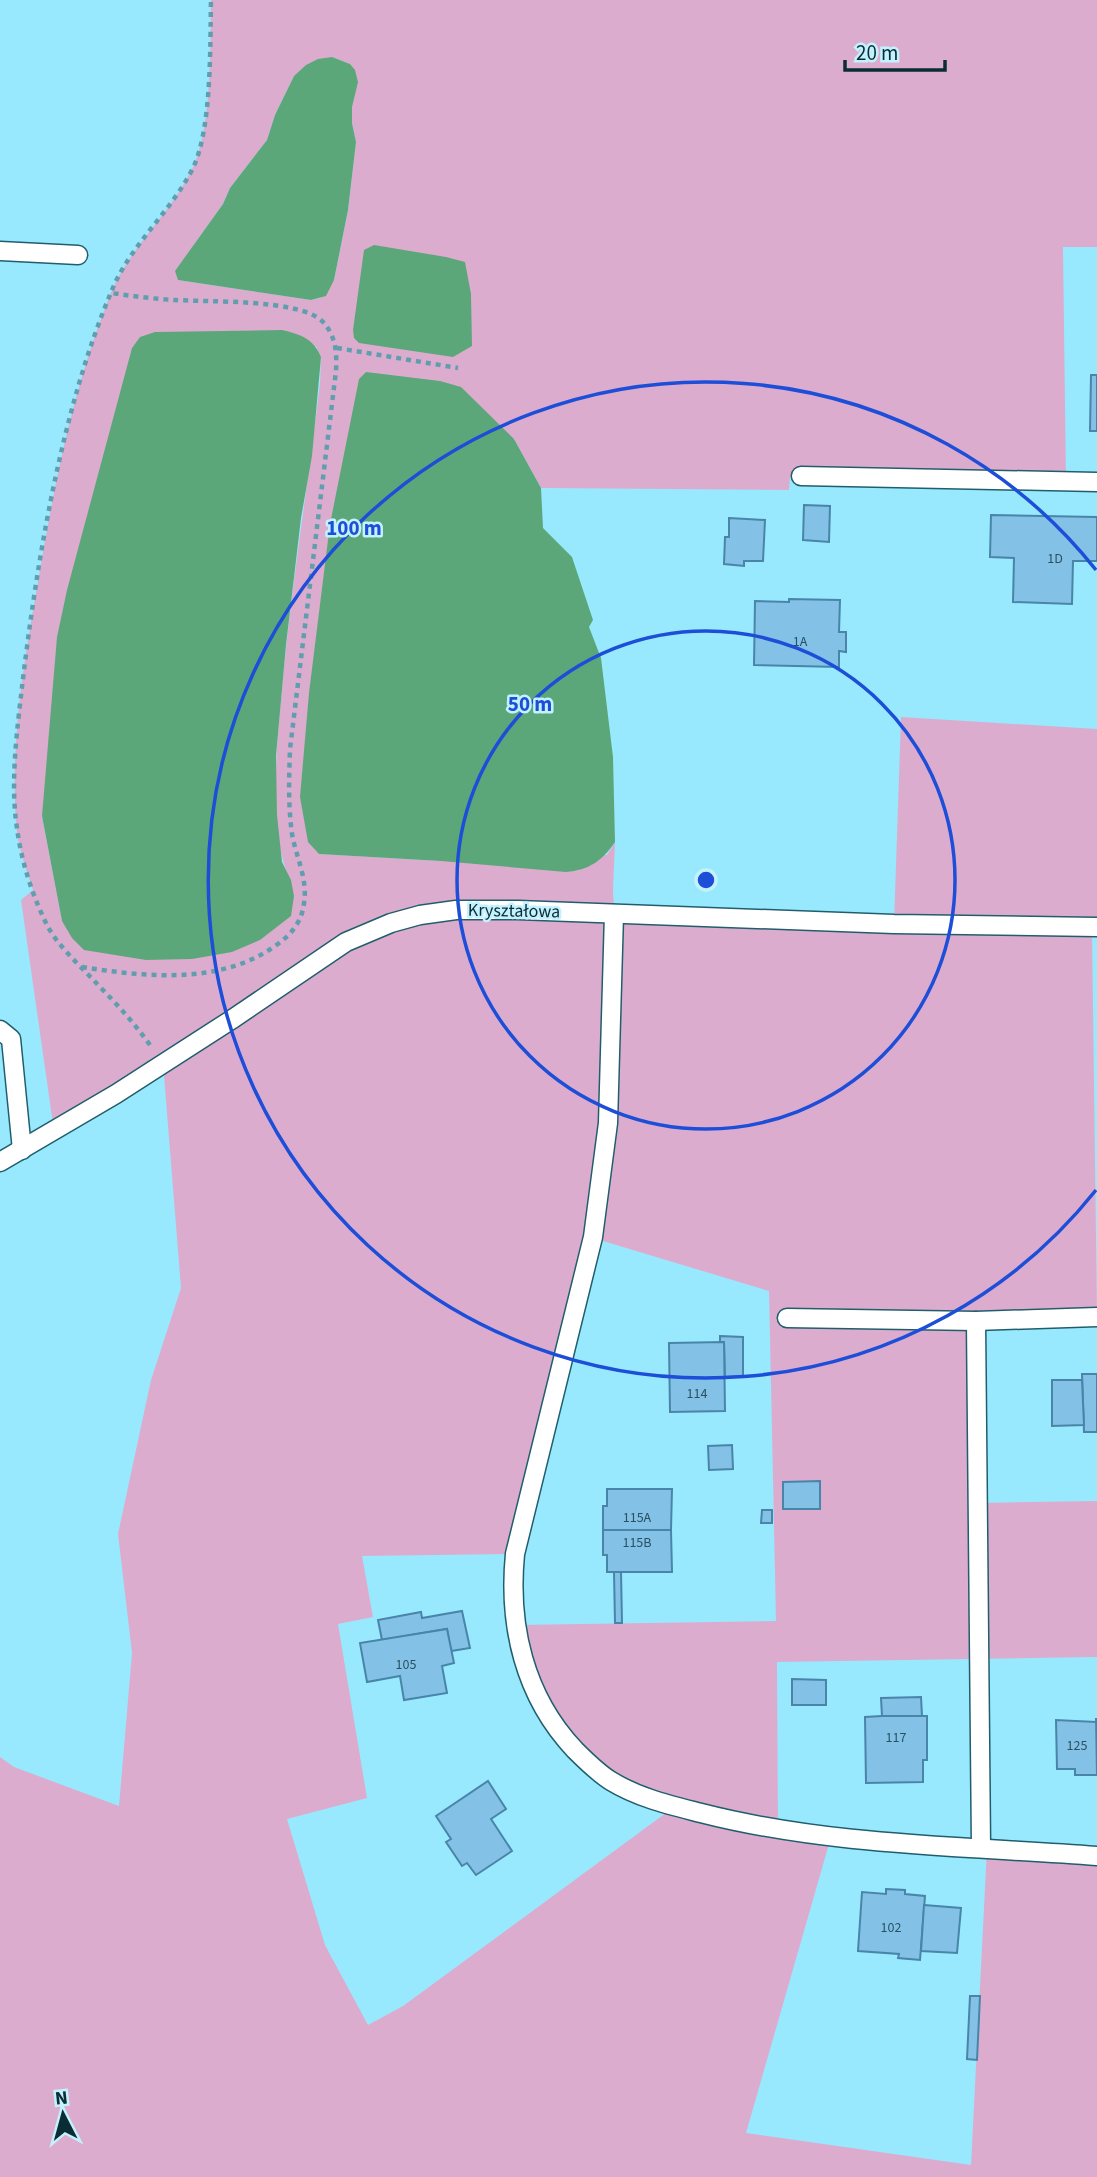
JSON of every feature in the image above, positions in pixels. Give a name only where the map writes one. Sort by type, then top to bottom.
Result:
[{"type":"lane","points":[[0,251],[78,255]]},
{"type":"lane","points":[[801,476],[1097,482]]},
{"type":"lane","name":"Kryształowa","points":[[0,1162],[116,1094],[346,942],[391,923],[420,915],[456,911],[518,910],[894,925],[1097,927]]},
{"type":"lane","points":[[614,914],[608,1123],[593,1237],[515,1553],[511,1588],[519,1648],[527,1675],[540,1701],[568,1742],[609,1780],[638,1795],[712,1816],[805,1833],[910,1844],[1097,1856]]},
{"type":"lane","points":[[0,1030],[11,1038],[22,1150]]},
{"type":"lane","points":[[787,1318],[976,1321],[1097,1317]]},
{"type":"lane","points":[[976,1321],[981,1847]]},
{"type":"path","points":[[163,1062],[125,1013],[48,927],[33,890],[16,826],[16,758],[26,652],[61,457],[92,341],[110,293],[135,248],[183,184],[199,151],[205,123],[211,0]]},
{"type":"path","points":[[82,967],[116,972],[177,975],[234,966],[261,956],[278,944],[293,930],[301,917],[305,887],[293,837],[288,797],[290,749],[334,396],[337,348],[323,322],[311,313],[297,309],[110,293]]},
{"type":"path","points":[[337,348],[458,368]]},
{"type":"shaded area","points":[[211,0],[1097,0],[1097,247],[1063,247],[1066,481],[790,477],[789,490],[541,488],[514,439],[319,854],[441,861],[607,855],[615,842],[614,914],[894,924],[901,717],[1097,729],[1097,927],[1092,928],[1097,1317],[977,1321],[978,1503],[1097,1501],[1097,1657],[777,1662],[778,1828],[831,1837],[746,2133],[971,2165],[987,1848],[1097,1856],[1097,2177],[0,2177],[0,1757],[14,1767],[119,1806],[132,1653],[118,1534],[151,1380],[181,1288],[163,1063],[54,1131],[21,900],[33,890],[20,849],[16,824],[17,732],[28,641],[51,509],[75,401],[97,330],[118,278],[184,184],[199,150],[207,109]],"holes":[[[332,57],[350,64],[352,123],[356,142],[348,210],[334,280],[320,298],[311,300],[178,280],[195,243],[223,204],[230,188],[267,140],[275,115],[294,76]],[[316,346],[321,357],[320,383],[290,613],[276,761],[278,837],[290,880],[62,921],[42,816]],[[593,1238],[769,1291],[776,1621],[515,1625],[553,1722],[638,1795],[674,1807],[403,2006],[368,2025],[325,1945],[287,1819],[367,1798],[338,1624],[373,1617],[362,1556],[515,1554]]]},
{"type":"shaded area","points":[[332,57],[350,64],[355,70],[358,82],[352,107],[356,142],[348,210],[334,280],[326,296],[311,300],[178,280],[175,271],[223,204],[230,188],[267,140],[275,115],[294,76],[318,59]]},
{"type":"shaded area","points":[[374,245],[465,262],[471,294],[472,346],[453,357],[359,343],[354,338],[364,250]]},
{"type":"shaded area","points":[[282,330],[306,338],[321,357],[312,456],[301,518],[286,645],[276,756],[277,815],[282,862],[291,880],[294,896],[291,916],[260,940],[232,952],[192,959],[146,960],[84,950],[72,938],[62,921],[42,816],[57,637],[67,590],[132,348],[140,337],[155,332]]},
{"type":"shaded area","points":[[366,372],[440,381],[461,387],[514,439],[541,488],[543,528],[572,557],[593,620],[589,627],[601,658],[613,757],[615,842],[600,859],[588,867],[566,872],[319,854],[308,842],[300,797],[309,693],[330,524],[359,379]]},
{"type":"building","points":[[1091,375],[1097,375],[1097,431],[1090,431]]},
{"type":"building","points":[[804,505],[830,506],[829,542],[803,540]]},
{"type":"building","points":[[991,515],[1097,517],[1097,561],[1073,561],[1072,604],[1013,602],[1014,558],[990,557]]},
{"type":"building","points":[[729,518],[765,520],[763,561],[744,561],[744,566],[724,564]]},
{"type":"building","points":[[789,599],[840,600],[839,632],[846,632],[846,652],[839,651],[839,667],[754,665],[755,601],[789,602]]},
{"type":"building","points":[[720,1336],[743,1337],[743,1376],[725,1377],[724,1342],[720,1342]]},
{"type":"building","points":[[724,1342],[725,1411],[670,1412],[669,1343]]},
{"type":"building","points":[[1082,1374],[1097,1374],[1097,1432],[1084,1432]]},
{"type":"building","points":[[1052,1380],[1082,1380],[1084,1425],[1052,1426]]},
{"type":"building","points":[[732,1445],[733,1469],[709,1470],[708,1446]]},
{"type":"building","points":[[820,1481],[820,1509],[783,1509],[783,1482]]},
{"type":"building","points":[[607,1489],[672,1489],[671,1530],[603,1530],[603,1506],[607,1506]]},
{"type":"building","points":[[762,1510],[772,1510],[772,1523],[761,1523]]},
{"type":"building","points":[[603,1530],[671,1530],[672,1572],[607,1572],[607,1555],[603,1555]]},
{"type":"building","points":[[614,1572],[621,1572],[622,1623],[615,1623]]},
{"type":"building","points":[[462,1611],[470,1648],[451,1651],[447,1629],[382,1640],[378,1620],[421,1612],[422,1618]]},
{"type":"building","points":[[447,1629],[454,1663],[442,1666],[447,1693],[404,1700],[400,1676],[367,1682],[360,1643]]},
{"type":"building","points":[[792,1679],[826,1680],[826,1705],[792,1705]]},
{"type":"building","points":[[921,1697],[922,1716],[882,1716],[881,1698]]},
{"type":"building","points":[[927,1716],[927,1760],[923,1760],[923,1782],[866,1783],[865,1717]]},
{"type":"building","points":[[1096,1718],[1097,1775],[1075,1775],[1075,1769],[1057,1769],[1056,1720],[1096,1722]]},
{"type":"building","points":[[488,1781],[506,1809],[491,1819],[512,1851],[476,1875],[467,1863],[462,1866],[446,1842],[451,1839],[436,1816]]},
{"type":"building","points":[[886,1889],[905,1890],[905,1894],[925,1896],[920,1960],[898,1958],[899,1954],[858,1951],[862,1892],[886,1894]]},
{"type":"building","points":[[924,1905],[961,1908],[957,1953],[921,1951]]},
{"type":"building","points":[[970,1996],[980,1996],[977,2060],[967,2059]]}]
